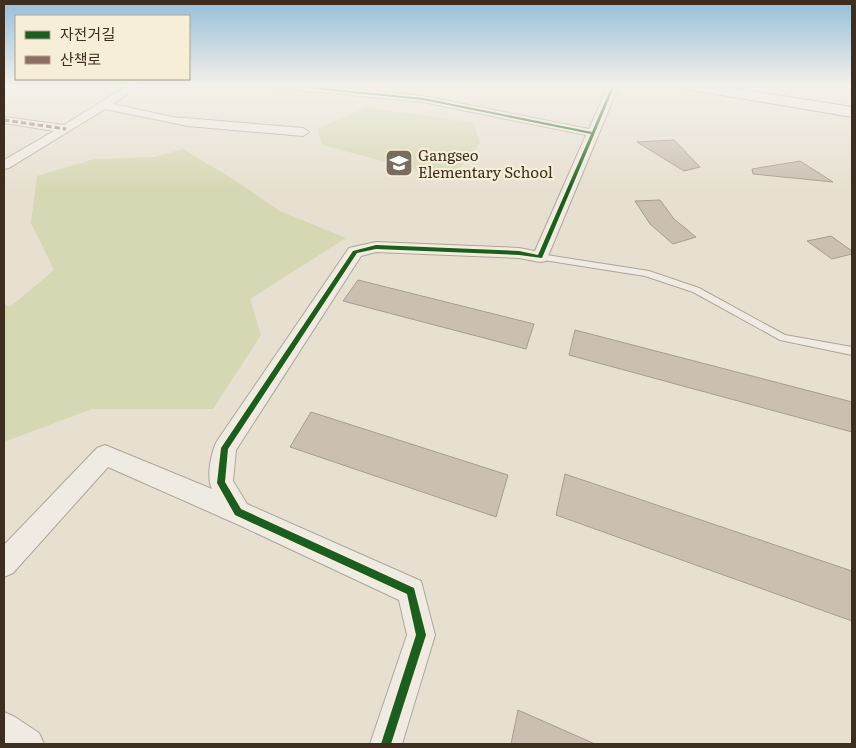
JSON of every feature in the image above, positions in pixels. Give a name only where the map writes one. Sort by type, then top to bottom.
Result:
[{"type":"street","points":[[4,120],[66,128]]},
{"type":"street","points":[[4,165],[80,120]]},
{"type":"street","points":[[172,120],[242,128],[303,132]]},
{"type":"street","points":[[534,120],[593,133]]},
{"type":"street","points":[[239,513],[222,483],[225,448],[355,252],[376,246],[518,253],[540,257],[599,120]]},
{"type":"street","points":[[4,564],[105,455],[411,591],[422,635],[386,744]]},
{"type":"street","points":[[4,728],[28,744]]},
{"type":"lane","points":[[540,257],[646,273],[696,290],[783,338],[852,351]]},
{"type":"green space","points":[[338,120],[453,120],[474,123],[480,144],[455,173],[444,177],[322,145],[317,129]]},
{"type":"green space","points":[[183,149],[236,181],[280,211],[346,238],[250,299],[261,335],[213,409],[92,409],[4,442],[4,305],[11,306],[54,270],[31,223],[37,176],[94,159],[154,157]]},
{"type":"building","points":[[674,140],[700,167],[684,171],[637,142]]},
{"type":"building","points":[[800,161],[833,182],[753,174],[752,169]]},
{"type":"building","points":[[660,200],[674,219],[696,237],[673,244],[650,224],[635,201]]},
{"type":"building","points":[[831,236],[852,251],[852,254],[832,259],[807,241]]},
{"type":"building","points":[[358,280],[534,324],[526,349],[343,301]]},
{"type":"building","points":[[575,330],[852,402],[852,432],[569,355]]},
{"type":"building","points":[[311,412],[508,475],[496,517],[290,447]]},
{"type":"building","points":[[565,474],[852,571],[852,621],[556,515]]},
{"type":"building","points":[[518,710],[595,744],[511,744]]},
{"type":"marked path","points":[[4,120],[66,129]]},
{"type":"cycle path","points":[[528,120],[593,133]]},
{"type":"cycle path","points":[[386,744],[421,635],[411,591],[238,512],[221,483],[225,448],[355,252],[376,247],[519,253],[540,257],[599,120]]},
{"type":"place","name":"Gangseo Elementary School","points":[[399,163]]}]
